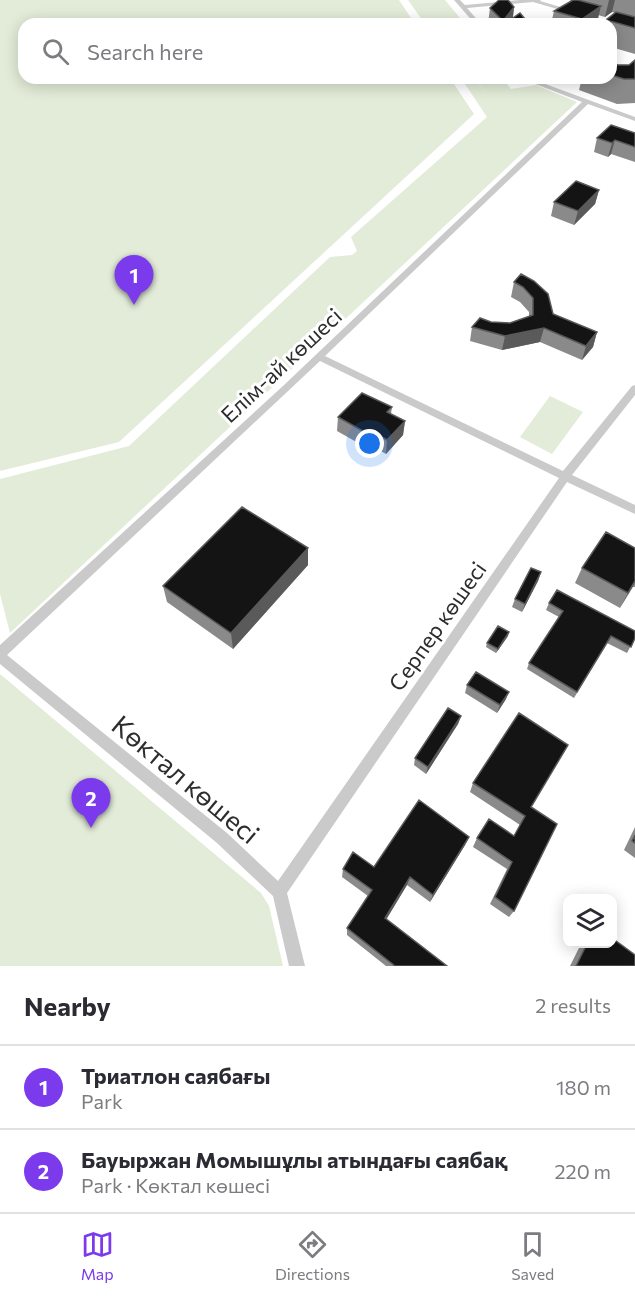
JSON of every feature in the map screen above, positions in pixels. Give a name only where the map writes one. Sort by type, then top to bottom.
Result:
[{"type":"street","points":[[457,0],[473,18]]},
{"type":"street","points":[[464,7],[537,1],[594,18]]},
{"type":"street","points":[[617,25],[635,30]]},
{"type":"street","points":[[538,84],[585,103],[635,119]]},
{"type":"street","name":"Елім-ай көшесі","points":[[0,655],[319,357],[585,103]]},
{"type":"street","points":[[319,357],[635,510]]},
{"type":"street","name":"Серпер көшесі","points":[[279,892],[566,475],[635,387]]},
{"type":"street","name":"Көктал көшесі","points":[[0,655],[222,838],[279,892]]},
{"type":"street","points":[[279,892],[297,966]]},
{"type":"green space","points":[[0,0],[399,0],[411,18],[18,18],[18,84],[454,84],[474,114],[119,442],[0,471]]},
{"type":"green space","points":[[408,0],[445,0],[460,18],[421,18]]},
{"type":"green space","points":[[465,84],[479,84],[485,92],[479,84],[507,84],[511,89],[536,85],[577,102],[10,633],[0,594],[0,479],[129,446],[330,257],[352,255],[357,251],[351,237],[487,117]]},
{"type":"green space","points":[[550,396],[583,412],[552,454],[520,437]]},
{"type":"green space","points":[[0,674],[261,893],[269,906],[283,966],[0,966]]},
{"type":"building","points":[[499,0],[508,0],[514,7],[505,18],[500,18],[490,8]]},
{"type":"building","points":[[573,0],[601,6],[583,18],[554,11]]},
{"type":"building","points":[[616,12],[635,17],[635,28],[617,23],[617,18],[608,18]]},
{"type":"building","points":[[520,13],[524,18],[513,18]]},
{"type":"building","points":[[635,60],[635,79],[617,77],[617,65],[629,65]]},
{"type":"building","points":[[611,125],[635,133],[635,147],[615,140],[612,143],[597,138]]},
{"type":"building","points":[[576,181],[599,190],[578,211],[554,202]]},
{"type":"building","points":[[521,274],[534,281],[548,294],[553,314],[597,332],[586,346],[544,328],[505,336],[472,327],[480,318],[491,322],[510,323],[533,315],[533,298],[523,287],[514,282]]},
{"type":"building","points":[[362,393],[392,407],[387,412],[405,421],[387,440],[371,431],[368,434],[338,417]]},
{"type":"building","points":[[242,507],[308,548],[231,633],[163,586]]},
{"type":"building","points":[[606,532],[635,548],[635,581],[628,593],[582,568]]},
{"type":"building","points":[[531,568],[541,572],[525,604],[515,599]]},
{"type":"building","points":[[557,590],[635,631],[631,647],[611,636],[577,692],[529,663],[563,611],[549,603]]},
{"type":"building","points":[[498,626],[509,632],[498,649],[487,643]]},
{"type":"building","points":[[476,672],[509,692],[500,705],[467,685]]},
{"type":"building","points":[[448,708],[461,716],[428,767],[415,758]]},
{"type":"building","points":[[519,713],[568,745],[531,807],[557,824],[514,911],[495,897],[512,862],[477,838],[489,819],[514,836],[525,816],[473,783]]},
{"type":"building","points":[[419,800],[469,837],[433,895],[410,877],[385,918],[447,966],[395,966],[347,928],[372,890],[343,869],[353,852],[374,867]]},
{"type":"building","points":[[617,942],[635,955],[635,966],[576,966],[585,948],[617,948]]},
{"type":"place","name":"Триатлон саябағы","points":[[134,305]]},
{"type":"place","name":"Бауыржан Момышұлы атындағы саябақ","points":[[91,828]]}]
